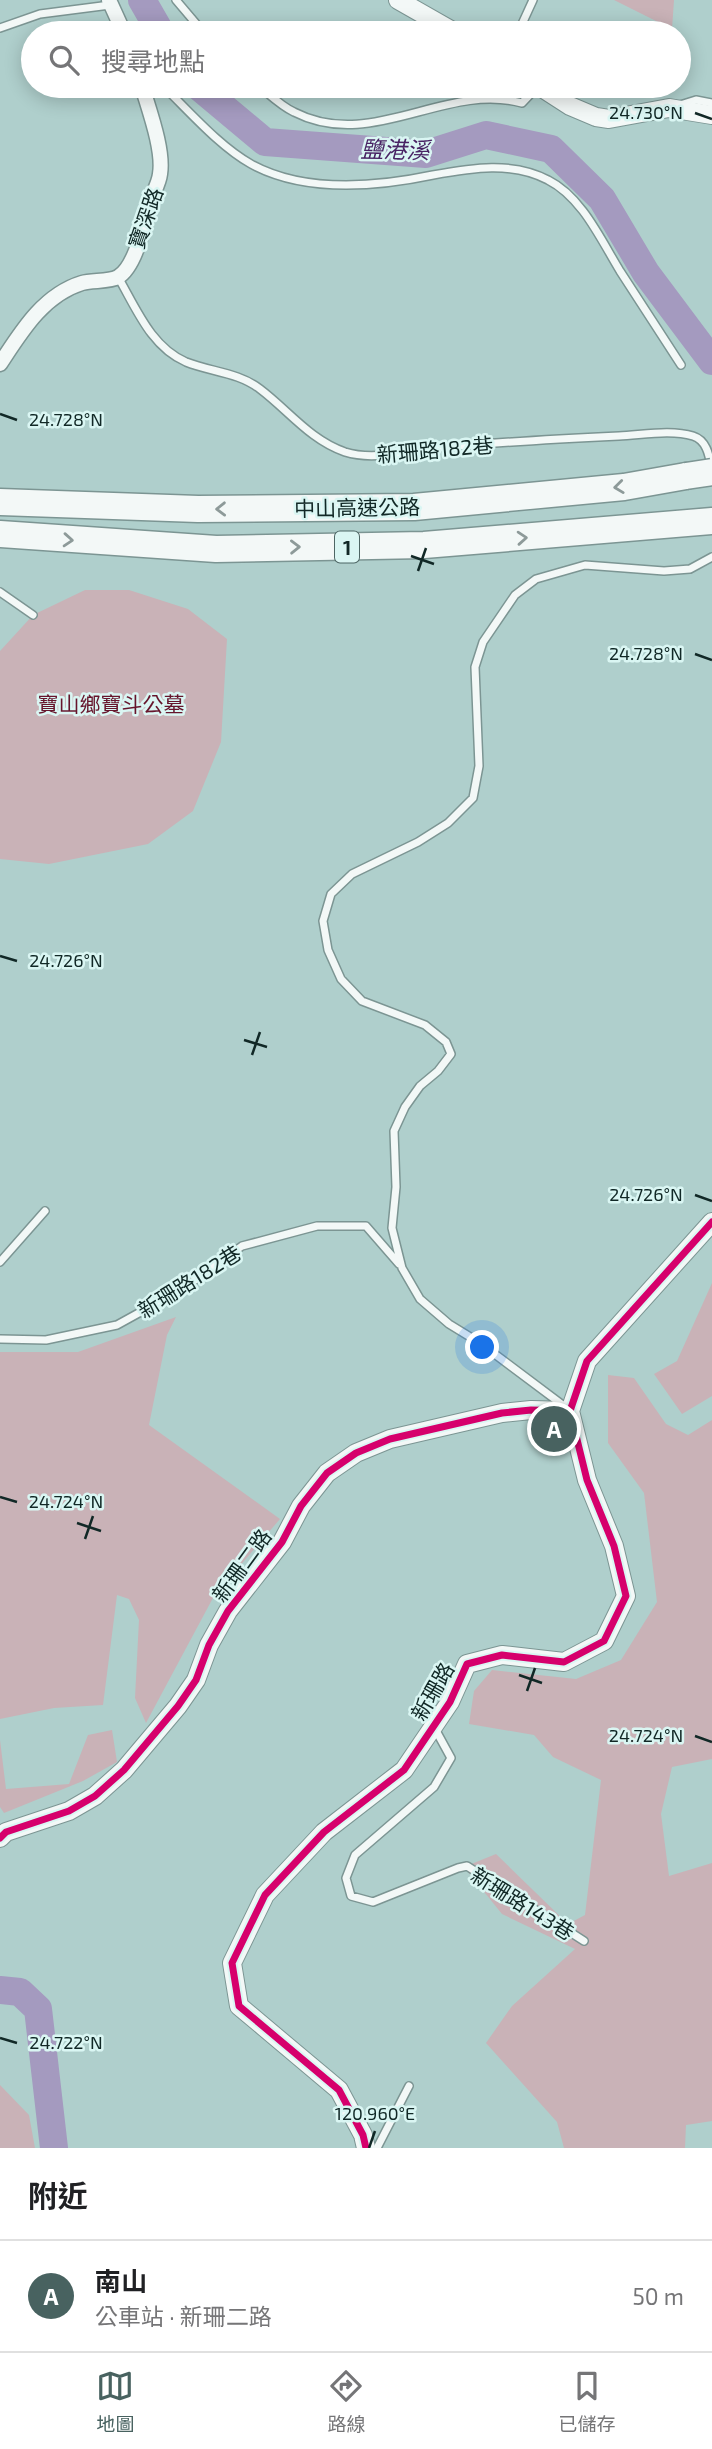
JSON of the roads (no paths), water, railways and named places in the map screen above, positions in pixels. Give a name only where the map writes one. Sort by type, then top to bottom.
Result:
[{"type":"highway","name":"中山高速公路","points":[[0,502],[198,509],[414,507],[624,486],[703,474]]},
{"type":"highway","name":"中山高速公路","points":[[0,534],[230,549],[424,545],[703,522]]},
{"type":"street","points":[[398,0],[435,21]]},
{"type":"street","points":[[110,2],[119,21]]},
{"type":"street","name":"寶深路","points":[[118,277],[129,266],[160,174],[156,136],[145,98]]},
{"type":"street","points":[[557,98],[596,117],[609,119],[669,108],[712,115]]},
{"type":"street","points":[[0,364],[22,331],[46,303],[64,290],[83,282],[118,277]]},
{"type":"street","points":[[570,1410],[587,1361],[712,1222]]},
{"type":"street","name":"新珊路","points":[[366,2148],[363,2135],[339,2090],[239,2006],[232,1963],[265,1895],[324,1832],[404,1770],[450,1702],[467,1664],[502,1655],[564,1662],[604,1641],[625,1596],[614,1546],[587,1480],[570,1410]]},
{"type":"street","name":"新珊二路","points":[[2,1831],[69,1811],[95,1796],[133,1760],[196,1680],[209,1645],[228,1611],[282,1542],[301,1506],[327,1473],[356,1453],[390,1439],[502,1413],[570,1410]]},
{"type":"lane","points":[[176,0],[194,21]]},
{"type":"lane","points":[[523,21],[533,0]]},
{"type":"lane","points":[[0,28],[40,14],[110,2]]},
{"type":"lane","points":[[175,98],[251,164],[289,179],[334,184],[383,183],[466,169],[498,167],[549,180],[570,196],[589,221],[681,365]]},
{"type":"lane","points":[[275,98],[293,112],[312,119],[347,125],[382,122],[450,103],[482,98],[522,103],[527,98]]},
{"type":"lane","points":[[669,108],[696,100],[712,103]]},
{"type":"lane","name":"新珊路182巷","points":[[118,277],[147,329],[166,348],[185,361],[242,378],[261,389],[315,436],[345,452],[390,454],[517,442],[666,433],[695,436],[708,449],[703,474]]},
{"type":"lane","name":"新珊路182巷","points":[[402,1268],[392,1228],[396,1187],[394,1131],[405,1107],[420,1086],[439,1070],[451,1054],[446,1042],[425,1025],[362,1001],[341,979],[328,950],[323,921],[331,894],[352,874],[382,861],[438,829],[473,798],[480,766],[475,667],[483,642],[515,595],[536,579],[585,565],[677,570],[690,569],[712,557]]},
{"type":"lane","points":[[0,592],[33,615]]},
{"type":"lane","points":[[0,1262],[45,1211]]},
{"type":"lane","name":"新珊路182巷","points":[[0,1339],[46,1340],[117,1325],[184,1288],[242,1246],[317,1226],[366,1226],[402,1268],[420,1299],[449,1324],[480,1343],[570,1410]]},
{"type":"lane","name":"新珊路143巷","points":[[434,1726],[451,1758],[434,1787],[355,1856],[346,1878],[351,1896],[373,1902],[467,1866],[584,1941]]},
{"type":"lane","points":[[377,2148],[410,2086]]},
{"type":"waterway","name":"鹽港溪","points":[[142,0],[154,21]]},
{"type":"waterway","name":"鹽港溪","points":[[212,98],[265,142],[426,154],[486,135],[551,149],[602,199],[646,273],[712,361]]},
{"type":"waterway","points":[[0,1990],[20,1992],[38,2009],[54,2148]]},
{"type":"place","name":"南山","points":[[554,1429]]},
{"type":"park label","name":"寶山鄉寶斗公墓","points":[[111,703]]}]
